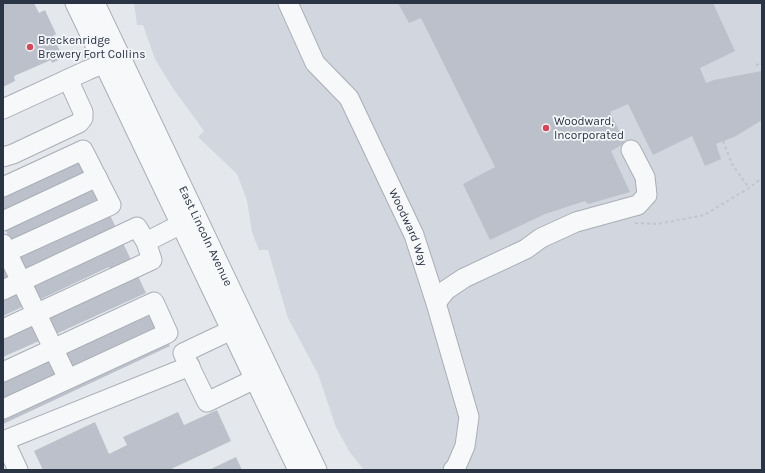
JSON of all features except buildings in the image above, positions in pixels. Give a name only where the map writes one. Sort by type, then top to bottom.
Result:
[{"type":"street","name":"East Lincoln Avenue","points":[[76,3],[112,60],[239,326],[317,470]]},
{"type":"street","name":"East Lincoln Avenue","points":[[95,3],[112,60]]},
{"type":"street","name":"Woodward Way","points":[[288,3],[316,62],[349,98],[414,235],[436,303],[469,417],[465,446],[456,467],[453,470]]},
{"type":"street","points":[[3,110],[112,60]]},
{"type":"street","points":[[3,157],[13,154],[79,123],[83,118],[82,112],[68,79]]},
{"type":"street","points":[[3,187],[83,150],[111,204],[4,250],[68,379]]},
{"type":"street","points":[[436,303],[446,290],[464,278],[526,249],[541,238],[559,229],[576,222],[638,205],[647,195],[645,177],[631,150]]},
{"type":"street","points":[[3,221],[97,177]]},
{"type":"street","points":[[146,242],[188,220]]},
{"type":"street","points":[[3,290],[137,227],[146,242],[152,260],[3,329]]},
{"type":"street","points":[[3,372],[154,302],[168,333],[3,409]]},
{"type":"street","name":"East Lincoln Avenue","points":[[239,326],[255,379],[298,470]]},
{"type":"street","points":[[239,326],[183,353],[207,402],[255,379]]},
{"type":"street","points":[[18,470],[4,441],[190,366]]},
{"type":"path","points":[[756,65],[762,63]]},
{"type":"path","points":[[723,141],[732,164],[749,188]]},
{"type":"path","points":[[628,222],[658,224],[704,215],[749,188],[762,178]]},
{"type":"shaded area","points":[[134,3],[762,3],[762,470],[364,470],[349,451],[336,427],[318,374],[288,318],[268,250],[259,250],[252,232],[247,201],[237,174],[198,137],[204,131],[172,87],[155,59],[143,25],[137,25]]},
{"type":"place","name":"Breckenridge Brewery Fort Collins","points":[[30,47]]},
{"type":"place","name":"Woodward, Incorporated","points":[[546,128]]}]
